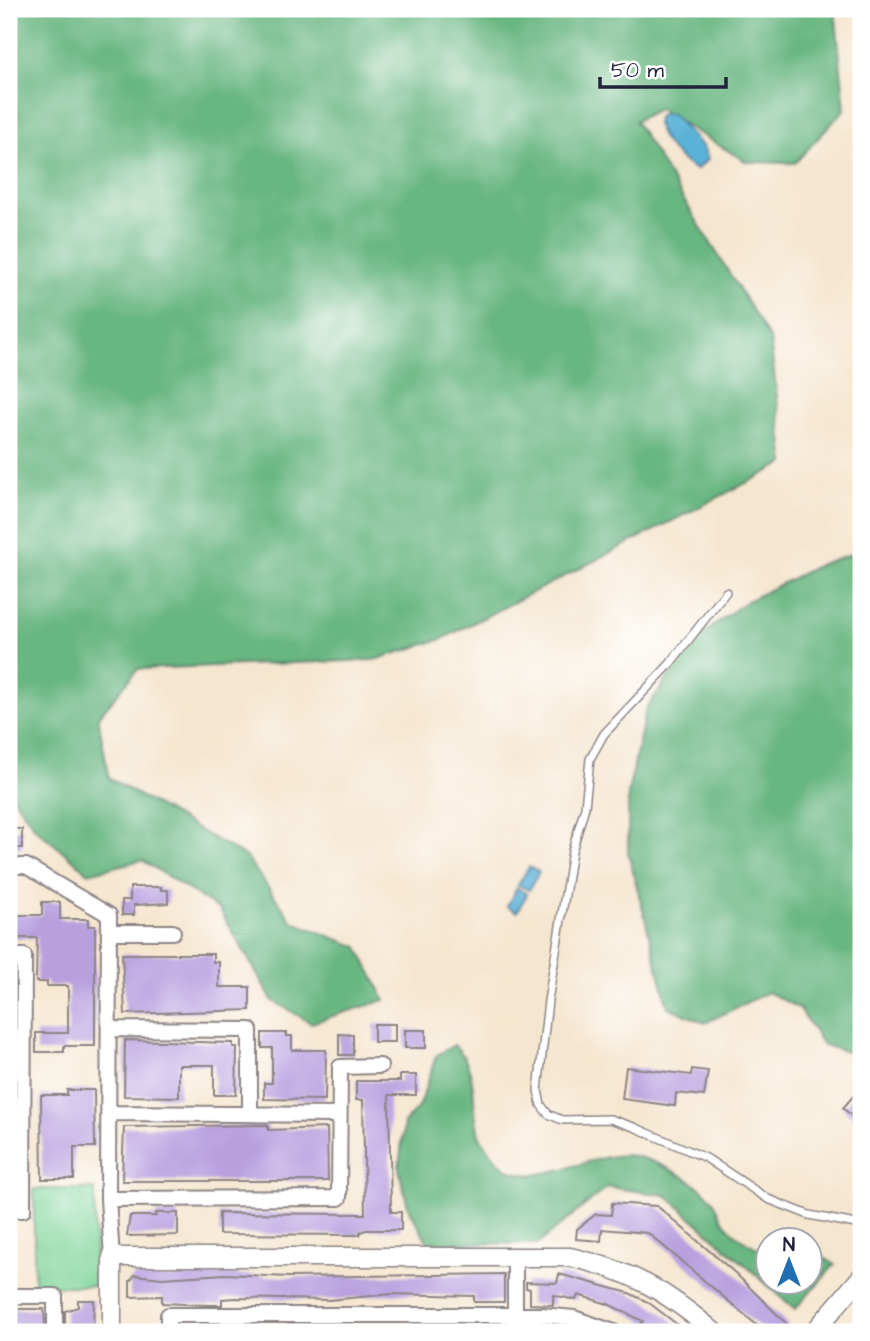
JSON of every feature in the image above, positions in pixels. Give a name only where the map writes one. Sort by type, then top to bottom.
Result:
[{"type":"street","points":[[9,866],[26,866],[109,915],[108,1199],[112,1257],[112,1332]]},
{"type":"street","points":[[109,932],[173,932]]},
{"type":"street","points":[[9,956],[24,956],[16,1040],[16,1125],[23,1210],[9,1210]]},
{"type":"street","points":[[109,1029],[250,1030],[250,1112]]},
{"type":"street","points":[[108,1199],[339,1198],[340,1066],[380,1066]]},
{"type":"street","points":[[109,1113],[250,1112],[339,1115]]},
{"type":"street","points":[[112,1257],[570,1257],[612,1266],[644,1280],[678,1301],[714,1332]]},
{"type":"street","points":[[515,1257],[515,1332]]},
{"type":"street","points":[[814,1332],[861,1277]]},
{"type":"street","points":[[9,1296],[55,1296],[55,1332]]},
{"type":"street","points":[[168,1332],[169,1315],[574,1318],[614,1332]]},
{"type":"lane","points":[[726,592],[668,665],[604,734],[590,759],[585,807],[572,851],[548,1001],[538,1090],[541,1105],[548,1114],[562,1120],[610,1119],[635,1127],[706,1158],[768,1199],[809,1215],[861,1225]]},
{"type":"green space","points":[[9,9],[835,9],[845,109],[795,163],[747,162],[658,109],[635,121],[770,339],[785,463],[442,639],[374,660],[138,669],[98,717],[109,778],[246,857],[293,922],[358,947],[385,1000],[311,1023],[272,1000],[220,910],[142,860],[89,873],[36,829],[9,792]]},
{"type":"green space","points":[[861,551],[861,1056],[823,1045],[799,1008],[768,992],[705,1023],[668,1007],[628,852],[628,793],[646,709],[694,641],[745,602],[821,564]]},
{"type":"green space","points":[[454,1045],[462,1054],[471,1075],[479,1134],[501,1164],[514,1172],[546,1173],[601,1159],[634,1156],[665,1167],[706,1193],[731,1230],[754,1246],[754,1273],[666,1195],[607,1187],[538,1244],[428,1243],[408,1207],[399,1169],[404,1123],[420,1105],[436,1056]]},
{"type":"green space","points":[[34,1189],[95,1189],[94,1286],[34,1286]]},
{"type":"green space","points":[[824,1258],[835,1264],[824,1276]]},
{"type":"green space","points":[[780,1296],[807,1296],[795,1309]]},
{"type":"water","points":[[662,114],[672,114],[703,147],[708,159],[696,170],[676,155],[664,141],[657,126],[657,118]]},
{"type":"water","points":[[529,867],[539,872],[529,890],[518,885]]},
{"type":"water","points":[[517,888],[527,894],[517,912],[507,906]]},
{"type":"building","points":[[9,829],[22,829],[22,848],[9,848]]},
{"type":"building","points":[[130,887],[161,887],[161,890],[168,890],[168,903],[134,905],[134,915],[122,915],[122,900],[130,900]]},
{"type":"building","points":[[42,902],[60,902],[60,919],[88,919],[88,926],[95,926],[95,1046],[64,1046],[64,1052],[36,1052],[36,1033],[68,1033],[68,986],[47,986],[47,982],[36,982],[37,938],[9,938],[9,915],[42,915]]},
{"type":"building","points":[[122,954],[213,954],[213,962],[219,962],[219,987],[250,987],[250,1010],[125,1014]]},
{"type":"building","points":[[374,1024],[395,1024],[395,1042],[374,1042]]},
{"type":"building","points":[[405,1030],[426,1030],[426,1048],[405,1048]]},
{"type":"building","points":[[262,1033],[286,1033],[286,1036],[292,1036],[292,1050],[326,1050],[325,1100],[264,1099],[264,1083],[272,1083],[272,1048],[262,1048]]},
{"type":"building","points":[[339,1034],[353,1035],[353,1055],[339,1055]]},
{"type":"building","points":[[125,1040],[233,1043],[233,1047],[237,1047],[236,1095],[214,1095],[214,1065],[179,1065],[179,1097],[124,1096]]},
{"type":"building","points":[[626,1067],[691,1075],[692,1069],[708,1071],[704,1096],[676,1093],[675,1106],[622,1099]]},
{"type":"building","points":[[400,1075],[416,1075],[416,1095],[389,1095],[391,1212],[401,1212],[401,1230],[366,1230],[360,1232],[360,1235],[219,1234],[219,1213],[365,1214],[363,1100],[356,1100],[356,1081],[400,1081]]},
{"type":"building","points":[[861,1087],[861,1112],[855,1119],[843,1108]]},
{"type":"building","points":[[67,1090],[94,1090],[95,1147],[74,1147],[74,1179],[42,1179],[41,1095],[67,1095]]},
{"type":"building","points":[[268,1125],[268,1130],[327,1128],[328,1181],[122,1181],[124,1127]]},
{"type":"building","points":[[612,1203],[657,1206],[734,1272],[754,1292],[754,1296],[758,1296],[788,1325],[782,1332],[765,1332],[648,1233],[602,1229],[601,1241],[576,1239],[577,1229],[596,1214],[611,1215]]},
{"type":"building","points":[[156,1213],[178,1213],[178,1235],[127,1236],[130,1216],[156,1216]]},
{"type":"building","points":[[225,1274],[288,1277],[504,1274],[504,1302],[474,1302],[474,1296],[392,1294],[329,1300],[235,1298],[222,1299],[222,1305],[207,1305],[162,1303],[162,1296],[130,1297],[130,1281],[135,1275],[162,1278]]},
{"type":"building","points":[[559,1274],[629,1293],[648,1302],[687,1332],[650,1332],[640,1325],[643,1321],[608,1304],[578,1295],[576,1300],[553,1295],[553,1305],[530,1304],[530,1289],[526,1288],[526,1282],[557,1283]]},
{"type":"building","points":[[78,1300],[94,1300],[93,1332],[76,1332],[76,1326],[65,1326],[65,1311],[78,1307]]},
{"type":"building","points":[[9,1309],[44,1309],[44,1329],[9,1328]]},
{"type":"building","points":[[207,1325],[222,1325],[222,1332],[207,1332]]}]
